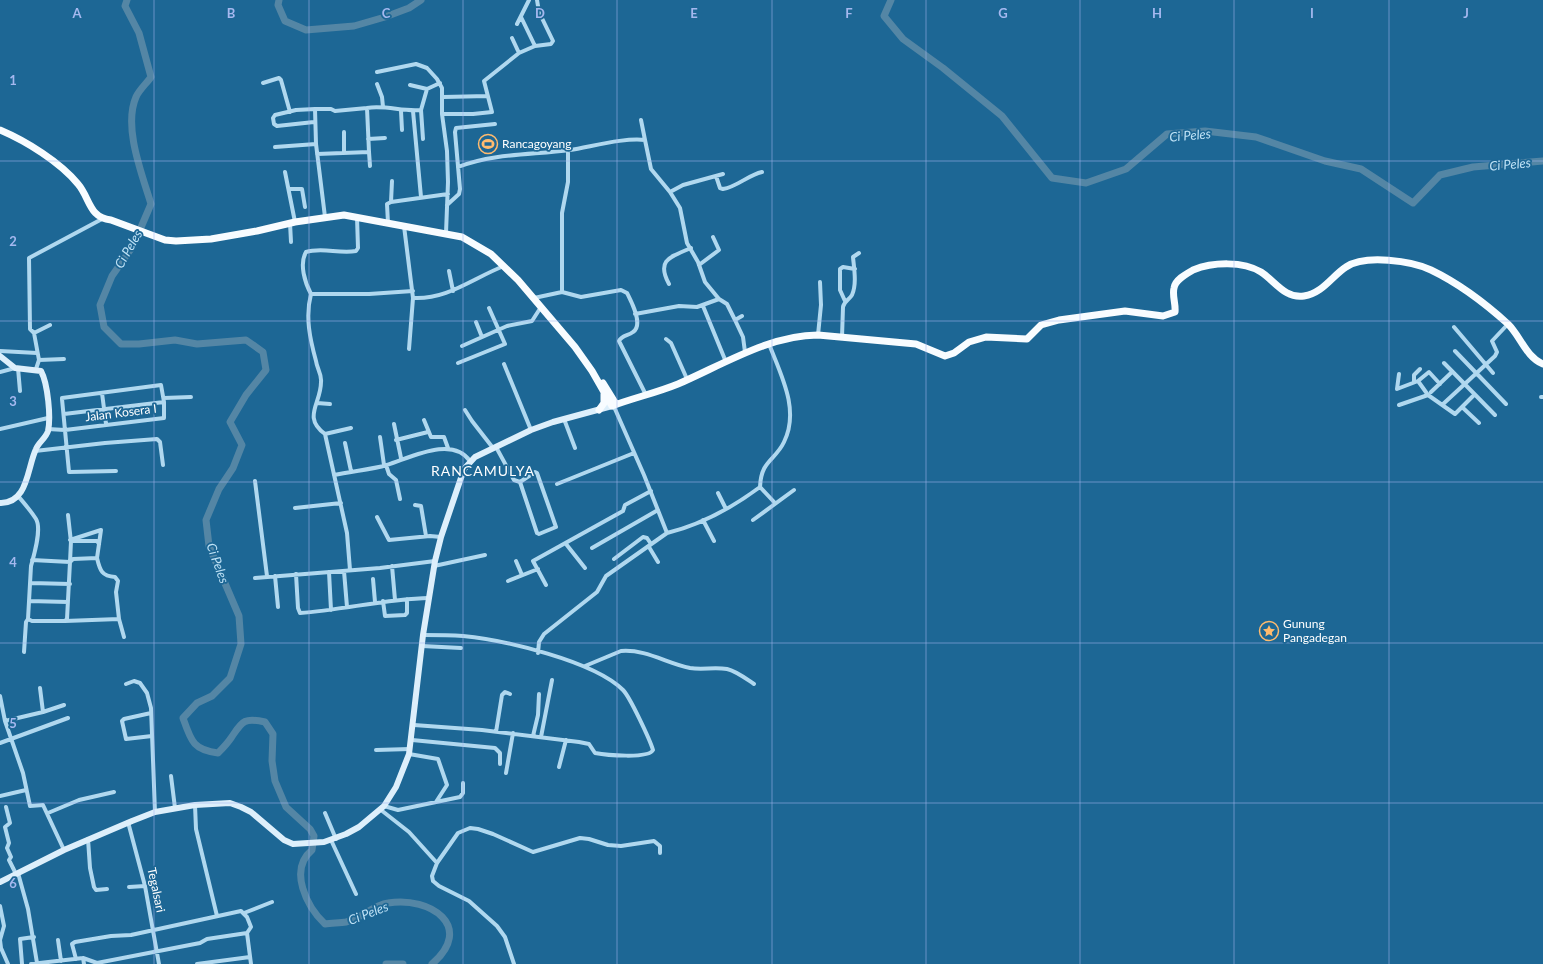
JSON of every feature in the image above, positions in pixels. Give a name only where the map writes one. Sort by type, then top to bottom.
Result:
[{"type":"main road","points":[[0,130],[37,149],[76,181],[83,190],[94,212],[102,219],[111,220],[165,240],[189,242],[211,239],[292,222],[344,215],[467,238],[491,254],[534,298],[575,347],[606,392],[614,407]]},
{"type":"main road","points":[[0,882],[64,850],[128,822],[155,812],[175,808],[230,803],[251,812],[288,843],[303,844],[330,840],[359,827],[382,808],[396,787],[410,752],[423,635],[435,563],[458,480],[470,461],[531,430],[564,419],[629,402],[687,379],[745,352],[769,344],[803,336],[818,335],[916,344],[948,356],[969,342],[986,337],[1027,339],[1041,325],[1059,320],[1129,310],[1163,316],[1172,314],[1175,311],[1175,285],[1189,272],[1209,266],[1230,264],[1248,267],[1261,272],[1288,294],[1304,296],[1318,290],[1347,267],[1364,261],[1402,262],[1421,266],[1464,290],[1508,324],[1518,335],[1532,358],[1543,364]]},
{"type":"main road","points":[[0,356],[16,368],[36,369],[41,371],[46,382],[48,418],[48,429],[35,451],[23,488],[18,496],[9,502],[0,503]]},
{"type":"main road","points":[[606,392],[629,402]]},
{"type":"main road","points":[[599,410],[604,404],[606,392]]},
{"type":"street","points":[[517,24],[529,0]]},
{"type":"street","points":[[442,114],[491,112],[493,110],[484,80],[519,53],[535,46],[551,44],[553,41],[539,12],[537,0]]},
{"type":"street","points":[[521,17],[535,46]]},
{"type":"street","points":[[512,38],[519,53]]},
{"type":"street","points":[[377,72],[416,64],[427,68],[440,83],[443,97],[442,114],[447,151],[448,194],[446,233]]},
{"type":"street","points":[[264,83],[279,78],[281,80],[290,112]]},
{"type":"street","points":[[410,85],[426,89],[440,83]]},
{"type":"street","points":[[377,84],[382,96],[382,107]]},
{"type":"street","points":[[423,139],[422,110],[426,89]]},
{"type":"street","points":[[443,97],[488,96]]},
{"type":"street","points":[[314,122],[275,125],[274,116],[290,112],[315,109],[331,109],[336,111],[382,107],[393,108],[401,111],[422,110]]},
{"type":"street","points":[[367,108],[370,166]]},
{"type":"street","points":[[315,109],[314,122],[317,154],[326,217]]},
{"type":"street","points":[[401,111],[402,130]]},
{"type":"street","points":[[413,111],[421,197]]},
{"type":"street","points":[[641,120],[651,169],[670,192],[680,208],[687,243],[699,265],[705,282],[719,299],[727,304],[743,338],[745,352]]},
{"type":"street","points":[[447,204],[460,192],[454,132],[456,128],[495,124]]},
{"type":"street","points":[[344,132],[344,153]]},
{"type":"street","points":[[368,139],[385,138]]},
{"type":"street","points":[[458,167],[473,162],[528,152],[568,150],[618,142],[645,140]]},
{"type":"street","points":[[275,147],[316,144]]},
{"type":"street","points":[[562,292],[562,213],[568,182],[568,150]]},
{"type":"street","points":[[317,154],[369,152]]},
{"type":"street","points":[[285,172],[289,189],[292,222],[291,242]]},
{"type":"street","points":[[716,176],[721,189],[731,187],[750,176],[762,172]]},
{"type":"street","points":[[670,192],[683,185],[723,174]]},
{"type":"street","points":[[391,202],[392,181]]},
{"type":"street","points":[[289,189],[302,189],[305,207]]},
{"type":"street","points":[[388,223],[387,203],[448,194]]},
{"type":"street","points":[[350,570],[347,533],[324,434],[318,429],[312,419],[317,403],[321,378],[315,360],[308,325],[311,294],[304,275],[304,254],[314,250],[356,251],[358,248],[358,217]]},
{"type":"street","points":[[36,369],[39,360],[34,333],[30,329],[29,258],[102,219]]},
{"type":"street","points":[[404,226],[413,291],[409,349]]},
{"type":"street","points":[[699,265],[719,250],[713,237]]},
{"type":"street","points":[[669,284],[663,270],[664,264],[668,260],[691,248]]},
{"type":"street","points":[[842,338],[843,307],[845,301],[852,294],[855,269],[853,257],[859,253]]},
{"type":"street","points":[[412,298],[432,298],[453,291],[504,266]]},
{"type":"street","points":[[845,301],[840,290],[840,269],[843,267],[855,269]]},
{"type":"street","points":[[449,271],[453,291]]},
{"type":"street","points":[[818,335],[821,305],[820,282]]},
{"type":"street","points":[[534,298],[562,292],[581,297],[625,290],[635,314],[636,330],[622,337],[620,341],[646,395]]},
{"type":"street","points":[[311,294],[369,294],[413,291]]},
{"type":"street","points":[[635,314],[675,307],[703,306],[719,299]]},
{"type":"street","points":[[703,306],[726,362]]},
{"type":"street","points":[[462,346],[499,330],[532,321],[541,307]]},
{"type":"street","points":[[458,364],[505,344],[489,308]]},
{"type":"street","points":[[735,320],[742,316]]},
{"type":"street","points":[[476,322],[482,337]]},
{"type":"street","points":[[1442,405],[1495,356],[1497,352],[1492,341],[1508,324]]},
{"type":"street","points":[[34,333],[50,325]]},
{"type":"street","points":[[1454,327],[1493,373]]},
{"type":"street","points":[[666,339],[671,343],[687,379]]},
{"type":"street","points":[[538,652],[539,642],[544,634],[597,592],[606,576],[667,534],[726,509],[745,499],[760,487],[761,475],[767,463],[784,442],[791,416],[787,392],[769,344]]},
{"type":"street","points":[[0,351],[37,353]]},
{"type":"street","points":[[1455,352],[1506,404]]},
{"type":"street","points":[[39,360],[64,359]]},
{"type":"street","points":[[1444,362],[1474,395],[1495,415]]},
{"type":"street","points":[[504,364],[531,430]]},
{"type":"street","points":[[0,372],[16,368],[20,391]]},
{"type":"street","points":[[1420,369],[1414,375],[1416,381],[1442,405],[1455,414],[1474,395]]},
{"type":"street","points":[[1399,374],[1397,388],[1416,381],[1429,372],[1440,384]]},
{"type":"street","points":[[1399,405],[1430,394],[1452,372]]},
{"type":"street","name":"Jalan Kosera I","points":[[48,429],[65,430],[164,418],[164,400],[162,386],[160,385],[102,393]]},
{"type":"street","points":[[106,424],[102,393],[63,397],[70,473],[116,471]]},
{"type":"street","points":[[64,414],[191,397]]},
{"type":"street","points":[[317,403],[330,404]]},
{"type":"street","points":[[614,407],[651,491],[667,534]]},
{"type":"street","points":[[1462,407],[1479,422]]},
{"type":"street","points":[[465,410],[472,421],[495,447],[514,480],[520,482]]},
{"type":"street","points":[[0,429],[48,418]]},
{"type":"street","points":[[564,419],[575,448]]},
{"type":"street","points":[[424,420],[431,437],[444,437],[448,448]]},
{"type":"street","points":[[394,424],[396,440],[401,458]]},
{"type":"street","points":[[324,434],[351,428]]},
{"type":"street","points":[[396,440],[428,432]]},
{"type":"street","points":[[380,437],[385,465],[389,474],[396,480],[400,499]]},
{"type":"street","points":[[35,451],[157,439],[160,443],[162,465]]},
{"type":"street","points":[[345,443],[351,471]]},
{"type":"street","points":[[334,475],[385,465],[401,458],[448,448],[463,453],[470,461]]},
{"type":"street","points":[[557,484],[634,453]]},
{"type":"street","points":[[535,472],[537,473],[556,528],[539,534],[537,533],[520,482],[535,472]]},
{"type":"street","points":[[255,481],[268,576]]},
{"type":"street","points":[[760,487],[775,503]]},
{"type":"street","points":[[753,520],[794,490]]},
{"type":"street","points":[[546,585],[533,561],[623,511],[625,505],[651,491]]},
{"type":"street","points":[[718,493],[726,509]]},
{"type":"street","points":[[18,496],[37,520],[36,547],[32,560],[30,601],[28,619],[26,622],[24,652]]},
{"type":"street","points":[[295,508],[341,503]]},
{"type":"street","points":[[415,505],[421,506],[426,536]]},
{"type":"street","points":[[592,548],[658,510]]},
{"type":"street","points":[[65,621],[70,584],[70,541],[68,515]]},
{"type":"street","points":[[377,517],[390,540],[426,536],[441,537]]},
{"type":"street","points":[[703,520],[714,541]]},
{"type":"street","points":[[70,541],[100,530],[96,558],[101,572],[106,576],[116,577],[118,581],[116,592],[119,619],[124,637]]},
{"type":"street","points":[[614,559],[644,537],[647,538],[658,562]]},
{"type":"street","points":[[70,541],[97,541],[99,544]]},
{"type":"street","points":[[566,544],[585,568]]},
{"type":"street","points":[[255,578],[435,563],[485,554]]},
{"type":"street","points":[[32,560],[70,562],[73,560],[96,558]]},
{"type":"street","points":[[516,561],[522,575]]},
{"type":"street","points":[[392,566],[395,600]]},
{"type":"street","points":[[508,581],[538,569]]},
{"type":"street","points":[[344,571],[347,607]]},
{"type":"street","points":[[329,572],[331,610]]},
{"type":"street","points":[[296,574],[299,612],[331,610],[382,601],[429,598]]},
{"type":"street","points":[[275,576],[278,607]]},
{"type":"street","points":[[373,579],[375,602]]},
{"type":"street","points":[[30,582],[70,584]]},
{"type":"street","points":[[382,601],[385,616],[405,615],[407,599]]},
{"type":"street","points":[[30,601],[68,602]]},
{"type":"street","points":[[28,619],[32,621],[65,621],[119,619]]},
{"type":"street","points":[[414,725],[513,733],[566,740],[589,744],[595,753],[608,755],[648,755],[654,750],[626,693],[615,683],[585,666],[538,652],[475,638],[423,635]]},
{"type":"street","points":[[422,646],[461,648]]},
{"type":"street","points":[[585,666],[621,651],[628,651],[652,655],[671,663],[691,668],[726,669],[735,672],[754,684]]},
{"type":"street","points":[[541,737],[552,680]]},
{"type":"street","points":[[126,684],[137,682],[143,686],[150,700],[155,812]]},
{"type":"street","points":[[40,688],[42,712]]},
{"type":"street","points":[[496,732],[502,695],[505,692],[510,694]]},
{"type":"street","points":[[533,736],[538,715],[539,694]]},
{"type":"street","points":[[0,696],[5,721],[31,806],[43,805],[64,850]]},
{"type":"street","points":[[5,721],[64,706]]},
{"type":"street","points":[[151,713],[124,719],[122,721],[126,739],[152,736]]},
{"type":"street","points":[[0,743],[68,718]]},
{"type":"street","points":[[506,773],[513,733]]},
{"type":"street","points":[[412,740],[495,748],[500,753],[500,764]]},
{"type":"street","points":[[559,767],[566,740]]},
{"type":"street","points":[[376,750],[410,752],[438,759],[447,785],[436,802]]},
{"type":"street","points":[[172,776],[175,808]]},
{"type":"street","points":[[382,808],[398,810],[460,797],[463,793],[463,783]]},
{"type":"street","points":[[0,796],[26,790]]},
{"type":"street","points":[[48,813],[79,800],[114,792]]},
{"type":"street","points":[[195,805],[196,829],[217,916]]},
{"type":"street","points":[[6,807],[10,823],[5,827],[11,857],[9,860],[17,873],[28,909],[34,937],[37,963]]},
{"type":"street","points":[[382,808],[409,832],[437,863]]},
{"type":"street","points":[[325,813],[330,840],[356,894]]},
{"type":"street","name":"Tegalsari","points":[[128,822],[145,886],[159,964]]},
{"type":"street","points":[[514,964],[505,937],[497,926],[469,901],[435,884],[432,876],[437,863],[458,833],[473,828],[493,834],[533,852],[580,838],[589,839],[608,845],[621,846],[654,841],[660,846],[660,853]]},
{"type":"street","points":[[88,839],[90,868],[94,887],[96,890],[107,889]]},
{"type":"street","points":[[129,887],[145,886]]},
{"type":"street","points":[[76,959],[73,943],[111,936],[131,935],[236,911],[241,911],[244,913],[272,902]]},
{"type":"street","points":[[0,906],[4,926],[0,940],[0,948],[8,964]]},
{"type":"street","points":[[244,913],[251,927],[247,933],[251,964]]},
{"type":"street","points":[[31,964],[83,958],[97,963],[200,943],[207,939],[247,933]]},
{"type":"street","points":[[22,964],[20,939],[34,937]]},
{"type":"street","points":[[58,940],[61,961]]},
{"type":"street","points":[[197,964],[250,957]]},
{"type":"street","points":[[83,958],[84,964]]},
{"type":"waterway","name":"Ci Peles","points":[[127,0],[125,6],[139,33],[151,77],[136,97],[132,122],[135,150],[151,204],[133,246],[112,276],[100,305],[104,327],[121,344],[139,344],[175,340],[197,344],[246,340],[263,352],[266,370],[246,395],[230,422],[242,445],[233,468],[219,489],[206,520],[209,546],[239,616],[241,644],[230,678],[212,696],[197,703],[183,718],[188,733],[194,743],[203,750],[218,753],[244,722],[252,720],[265,722],[273,734],[272,761],[275,781],[286,807],[310,829],[314,836],[312,850],[305,858],[301,868],[301,878],[307,898],[318,917],[325,924],[344,922],[357,918],[377,906],[388,903],[404,902],[419,904],[432,909],[442,917],[448,927],[449,938],[444,950],[432,964]]},
{"type":"waterway","name":"Ci Peles","points":[[279,0],[278,5],[285,21],[306,30],[354,26],[409,8],[421,0]]},
{"type":"waterway","name":"Ci Peles","points":[[891,0],[884,16],[903,39],[943,68],[1002,116],[1052,178],[1086,183],[1126,169],[1167,134],[1205,131],[1256,137],[1325,161],[1361,169],[1413,203],[1440,175],[1473,167],[1543,161]]},
{"type":"waterway","name":"Ci Peles","points":[[386,964],[403,964]]},
{"type":"place","name":"Rancagoyang","points":[[488,144]]},
{"type":"place","name":"Gunung Pangadegan","points":[[1269,631]]},
{"type":"district","name":"RANCAMULYA","points":[[483,471]]}]
